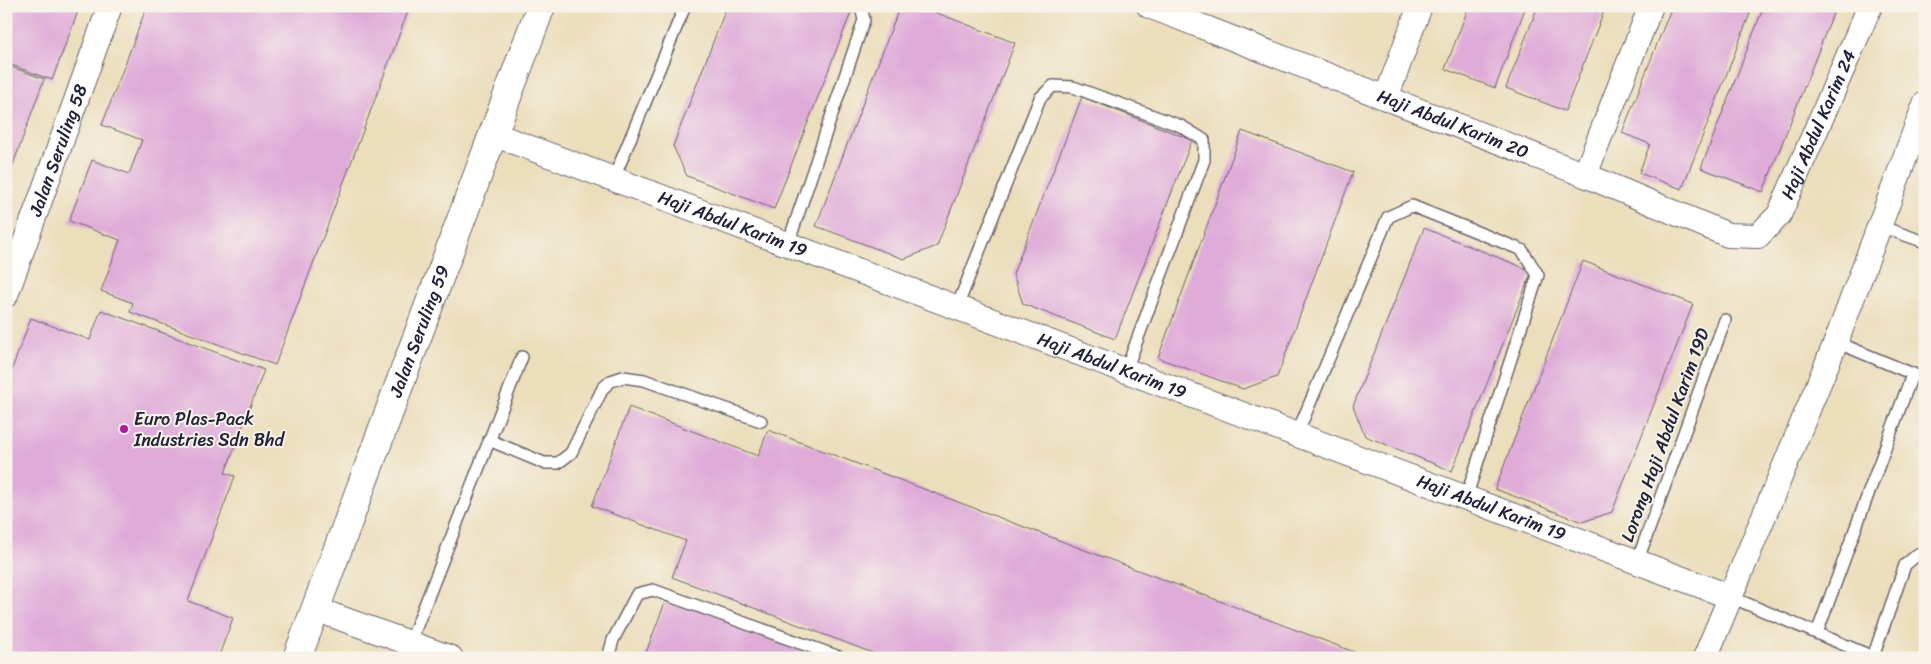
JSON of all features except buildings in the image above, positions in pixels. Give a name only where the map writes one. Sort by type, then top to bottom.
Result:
[{"type":"main road","name":"Jalan Seruling 59","points":[[297,658],[541,6]]},
{"type":"street","name":"Jalan Seruling 58","points":[[6,295],[110,6]]},
{"type":"street","name":"Haji Abdul Karim 20","points":[[1149,6],[1585,175],[1728,235],[1758,236]]},
{"type":"street","points":[[1386,98],[1420,6]]},
{"type":"street","points":[[1585,175],[1651,6]]},
{"type":"street","name":"Haji Abdul Karim 24","points":[[1758,236],[1779,215],[1870,6]]},
{"type":"street","points":[[1705,658],[1836,342],[1925,104]]},
{"type":"street","name":"Haji Abdul Karim 19","points":[[493,134],[1731,597]]},
{"type":"street","points":[[315,609],[451,658]]},
{"type":"lane","points":[[614,178],[685,6]]},
{"type":"lane","points":[[788,244],[864,20],[861,6]]},
{"type":"lane","points":[[957,307],[1040,98],[1053,86],[1073,87],[1172,123],[1204,140],[1204,160],[1126,370]]},
{"type":"lane","points":[[1297,434],[1388,217],[1412,206],[1522,250],[1538,275],[1466,498]]},
{"type":"lane","points":[[1879,226],[1925,242]]},
{"type":"lane","name":"Lorong Haji Abdul Karim 19D","points":[[1637,562],[1725,320]]},
{"type":"lane","points":[[1836,342],[1925,380]]},
{"type":"lane","points":[[410,643],[522,357]]},
{"type":"lane","points":[[1817,633],[1912,375]]},
{"type":"lane","points":[[489,440],[544,463],[558,463],[571,454],[603,388],[611,381],[623,377],[644,380],[761,421]]},
{"type":"lane","points":[[1731,597],[1874,657],[1905,566],[1918,554],[1925,554]]},
{"type":"lane","points":[[608,658],[613,640],[637,594],[653,590],[842,658]]},
{"type":"place","name":"Euro Plas-Pack Industries Sdn Bhd","points":[[124,429]]}]
